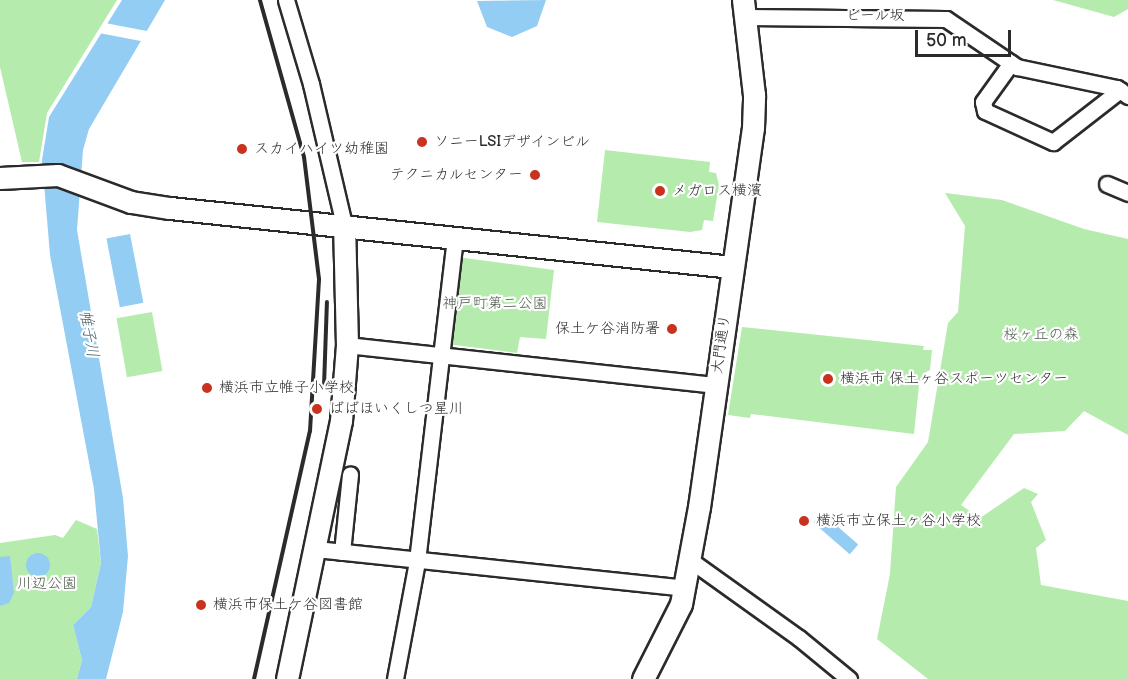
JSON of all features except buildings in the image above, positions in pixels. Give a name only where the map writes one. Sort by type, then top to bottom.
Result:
[{"type":"street","points":[[286,0],[311,84],[344,225],[347,345],[341,421],[286,679]]},
{"type":"street","name":"ビール坂","points":[[744,8],[933,16],[946,19],[1011,63],[1124,93]]},
{"type":"street","name":"大門通り","points":[[644,679],[681,604],[690,560],[753,128],[754,95],[744,8]]},
{"type":"street","points":[[1011,63],[983,102],[985,111],[1059,143],[1124,93]]},
{"type":"street","points":[[0,178],[58,175],[87,183],[131,202],[732,267]]},
{"type":"street","points":[[1107,184],[1128,193]]},
{"type":"street","points":[[395,679],[417,561],[455,236]]},
{"type":"street","points":[[347,345],[716,385]]},
{"type":"street","points":[[342,552],[350,474]]},
{"type":"street","points":[[315,549],[684,588]]},
{"type":"street","points":[[690,560],[799,638],[849,679]]},
{"type":"green space","points":[[0,0],[117,0],[47,113],[39,162],[22,162],[0,67]]},
{"type":"green space","points":[[1053,0],[1128,0],[1128,9],[1114,17]]},
{"type":"green space","name":"メガロス横濱","points":[[605,150],[710,162],[709,172],[716,173],[719,185],[713,221],[704,220],[702,230],[690,232],[597,222]]},
{"type":"green space","name":"桜ヶ丘の森","points":[[945,193],[1002,200],[1084,229],[1128,239],[1128,435],[1084,411],[1065,431],[1014,434],[961,505],[980,518],[1024,488],[1038,494],[1031,502],[1046,540],[1036,548],[1041,585],[1128,601],[1128,679],[928,679],[877,639],[890,574],[896,487],[928,442],[948,323],[958,312],[965,226]]},
{"type":"green space","name":"神戸町第二公園","points":[[457,257],[554,270],[546,339],[520,337],[517,353],[447,344]]},
{"type":"green space","points":[[152,312],[162,371],[127,377],[117,318]]},
{"type":"green space","name":"横浜市 保土ヶ谷スポーツセンター","points":[[742,327],[924,346],[923,350],[932,350],[930,370],[923,374],[919,385],[914,434],[751,414],[750,418],[728,415]]},
{"type":"green space","name":"川辺公園","points":[[76,520],[97,529],[101,563],[91,607],[73,625],[82,660],[77,679],[0,679],[0,543],[55,535],[63,538]]},
{"type":"water","name":"帷子川","points":[[122,0],[165,0],[89,129],[83,150],[77,230],[123,498],[128,556],[123,612],[106,679],[77,679],[82,660],[73,625],[91,607],[101,563],[94,489],[50,255],[42,160],[49,117]]},
{"type":"water","points":[[546,0],[537,26],[512,37],[487,27],[477,1]]},
{"type":"water","points":[[130,234],[143,303],[120,307],[106,239]]},
{"type":"water","points":[[822,513],[858,544],[850,554],[813,523]]},
{"type":"water","points":[[38,553],[46,557],[50,565],[46,573],[38,577],[30,573],[26,565],[30,557]]},
{"type":"water","points":[[10,556],[14,593],[9,603],[0,606],[0,557]]},
{"type":"pier","points":[[105,23],[152,32],[146,42],[99,33]]},
{"type":"railway","points":[[254,679],[310,431],[319,279],[304,157],[260,0]]},
{"type":"railway","points":[[324,386],[327,302]]},
{"type":"place","name":"ソニーLSIデザインビル","points":[[422,142]]},
{"type":"place","name":"スカイハイツ幼稚園","points":[[242,149]]},
{"type":"place","name":"テクニカルセンター","points":[[535,175]]},
{"type":"place","name":"メガロス横濱","points":[[660,191]]},
{"type":"place","name":"保土ケ谷消防署","points":[[672,329]]},
{"type":"place","name":"横浜市 保土ヶ谷スポーツセンター","points":[[828,379]]},
{"type":"place","name":"横浜市立帷子小学校","points":[[207,388]]},
{"type":"place","name":"ばばほいくしつ星川","points":[[317,409]]},
{"type":"place","name":"横浜市立保土ヶ谷小学校","points":[[804,521]]},
{"type":"place","name":"横浜市保土ケ谷図書館","points":[[201,605]]}]
